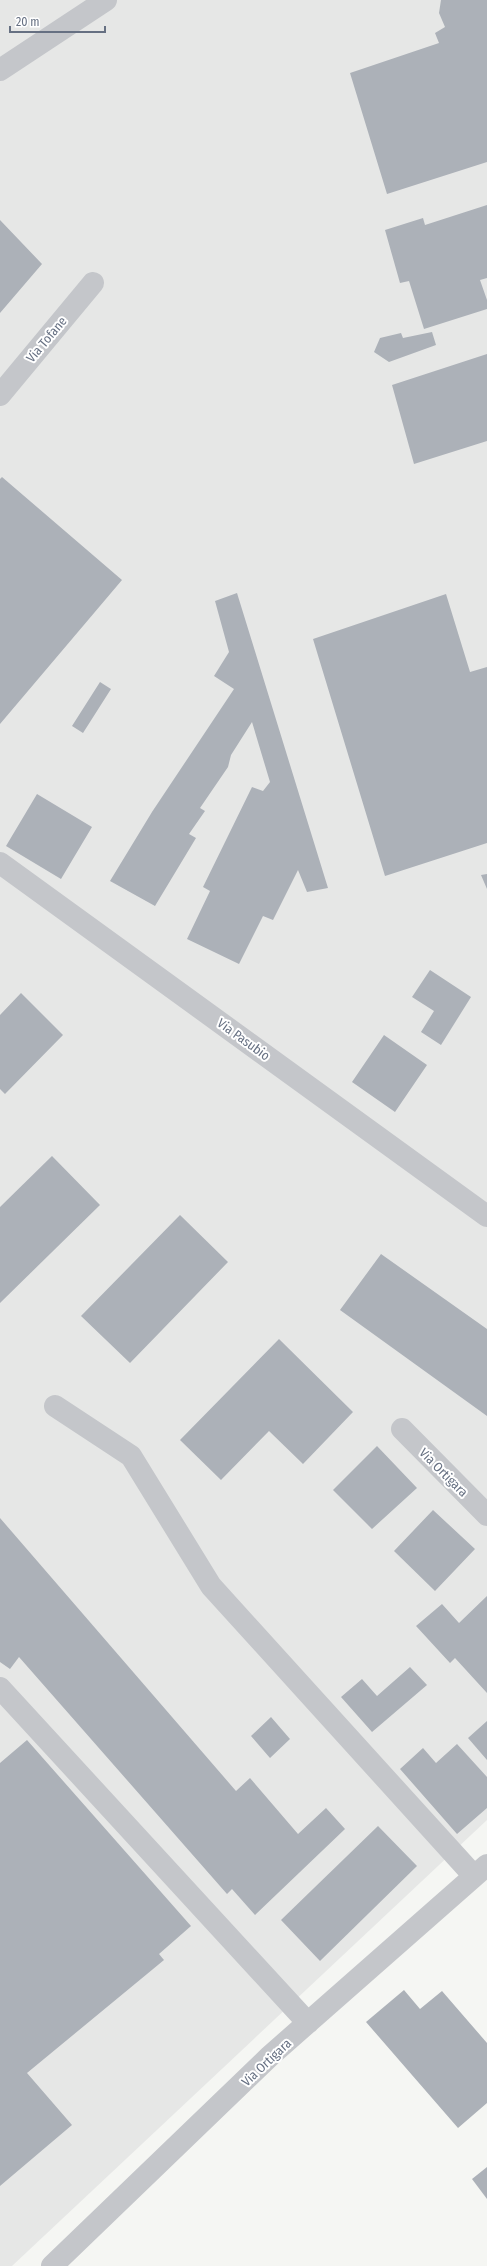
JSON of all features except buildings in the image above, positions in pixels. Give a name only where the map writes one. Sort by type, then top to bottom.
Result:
[{"type":"street","points":[[0,70],[105,0]]},
{"type":"street","name":"Via Tofane","points":[[0,395],[93,283]]},
{"type":"street","name":"Via Pasubio","points":[[0,863],[487,1216]]},
{"type":"street","points":[[55,1406],[132,1456],[211,1586],[481,1871]]},
{"type":"street","name":"Via Ortigara","points":[[402,1429],[487,1515]]},
{"type":"street","points":[[0,1688],[308,2023]]},
{"type":"street","name":"Via Ortigara","points":[[52,2266],[264,2062],[481,1871]]},
{"type":"shaded area","points":[[0,0],[487,0],[487,1820],[12,2266],[0,2266]]}]
